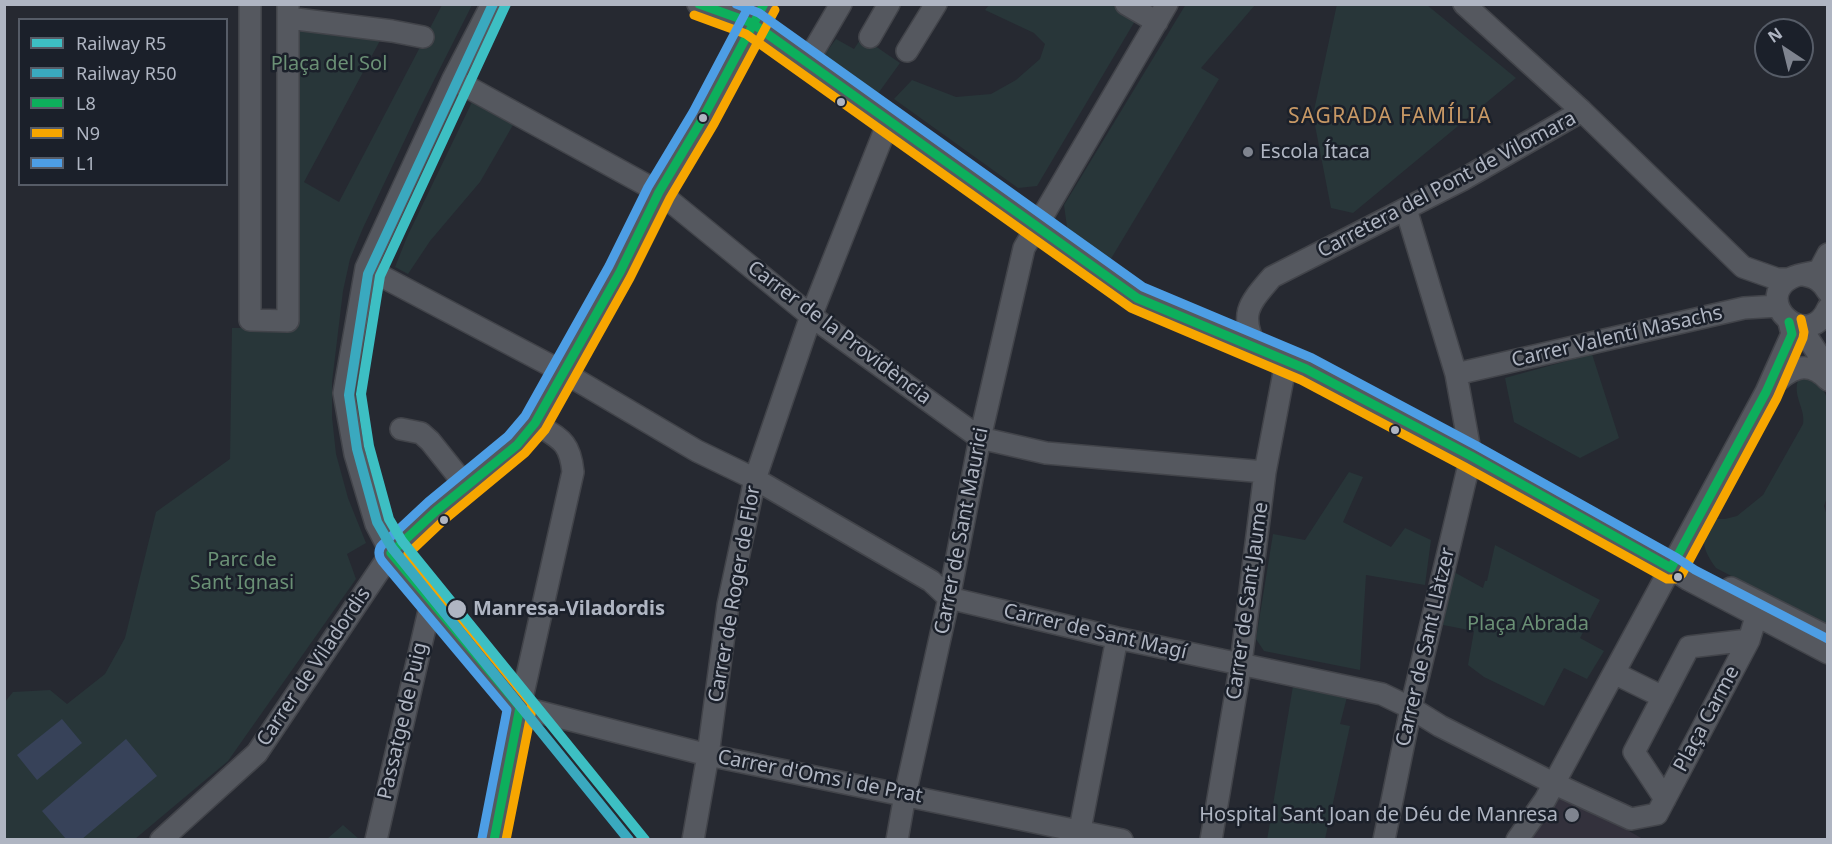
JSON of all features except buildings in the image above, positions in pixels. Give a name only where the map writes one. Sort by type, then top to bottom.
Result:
[{"type":"street","points":[[250,4],[250,320],[288,321],[288,11],[423,37]]},
{"type":"street","points":[[492,4],[453,79],[366,268],[344,393],[355,454],[376,524],[391,553],[520,707]]},
{"type":"street","points":[[698,4],[752,23],[1131,294],[1306,369],[1471,456],[1689,580],[1827,653]]},
{"type":"street","name":"Carrer de Viladordis","points":[[161,840],[257,753],[391,553],[466,486],[517,445],[535,423],[620,272],[659,192],[703,118],[764,4]]},
{"type":"street","points":[[807,62],[841,4]]},
{"type":"street","points":[[870,37],[890,4]]},
{"type":"street","points":[[907,51],[936,4]]},
{"type":"street","points":[[1126,4],[1162,13]]},
{"type":"street","points":[[1464,4],[1582,111]]},
{"type":"street","name":"Carrer de Sant Maurici","points":[[897,840],[949,598],[980,438],[1024,248],[1162,13]]},
{"type":"street","name":"Carrer de la Providència","points":[[453,79],[659,192],[811,316],[980,438],[1046,453],[1265,472]]},
{"type":"street","name":"Carretera del Pont de Vilomara","points":[[1256,348],[1248,332],[1246,318],[1253,299],[1272,277],[1462,180],[1582,111],[1743,267],[1777,279],[1796,277]]},
{"type":"street","name":"Carrer de Roger de Flor","points":[[693,840],[708,755],[728,605],[755,479],[811,316],[889,120]]},
{"type":"street","points":[[1406,209],[1456,374],[1471,456]]},
{"type":"street","points":[[1517,840],[1545,800],[1766,392],[1792,333],[1779,293],[1796,277],[1819,271],[1827,254]]},
{"type":"street","name":"Carrer de Sant Magí","points":[[366,268],[563,372],[697,451],[755,479],[931,581],[949,598],[1117,638],[1382,694],[1553,783],[1631,819],[1661,806]]},
{"type":"street","points":[[1789,318],[1815,323],[1822,318],[1827,307],[1824,286],[1819,280],[1811,276],[1796,277]]},
{"type":"street","name":"Carrer Valentí Masachs","points":[[1456,374],[1744,308],[1789,318]]},
{"type":"street","points":[[1789,318],[1827,369]]},
{"type":"street","name":"Carrer de Sant Jaume","points":[[1211,840],[1241,663],[1265,472],[1286,362]]},
{"type":"street","points":[[1766,392],[1783,374],[1793,369],[1815,369],[1827,380]]},
{"type":"street","points":[[494,840],[520,707],[573,472],[571,454],[565,446],[558,438],[535,423]]},
{"type":"street","points":[[401,429],[421,433],[466,486]]},
{"type":"street","name":"Carrer de Sant Llàtzer","points":[[1384,840],[1411,708],[1471,456]]},
{"type":"street","points":[[1671,568],[1696,572],[1827,637]]},
{"type":"street","name":"Passatge de Puig","points":[[375,840],[431,602]]},
{"type":"street","name":"Plaça Carme","points":[[1661,806],[1749,639],[1756,617]]},
{"type":"street","points":[[1079,835],[1117,638]]},
{"type":"street","name":"Plaça Carme","points":[[1661,806],[1634,752],[1689,647],[1749,639]]},
{"type":"street","points":[[1614,673],[1663,697]]},
{"type":"street","name":"Carrer d'Oms i de Prat","points":[[520,707],[708,755],[905,795],[1079,835],[1122,840]]},
{"type":"shaded area","name":"Hospital Sant Joan de Déu de Manresa","points":[[1558,791],[1643,839],[1528,840]]},
{"type":"green space","points":[[1186,4],[1255,5],[1201,68],[1219,79],[1109,262],[1067,227],[1064,205]]},
{"type":"green space","points":[[1337,4],[1427,5],[1516,78],[1353,213],[1331,208],[1313,115]]},
{"type":"green space","points":[[442,5],[472,5],[363,228],[350,259],[343,291],[332,382],[332,417],[336,454],[348,498],[366,543],[347,554],[356,579],[228,761],[135,839],[5,839],[4,703],[13,692],[50,690],[67,704],[105,674],[125,638],[156,512],[230,459],[232,328],[293,328],[294,24],[383,35],[304,182],[339,202]]},
{"type":"green space","points":[[989,5],[1112,5],[1135,21],[1037,186],[1018,188],[894,99],[912,80],[956,97],[991,94],[1016,80],[1040,59],[1045,44],[1034,33],[985,10]]},
{"type":"green space","points":[[862,37],[900,63],[877,95],[824,55],[836,39],[854,49]]},
{"type":"green space","points":[[472,102],[513,125],[480,182],[430,241],[408,274],[395,267],[407,237]]},
{"type":"green space","points":[[1592,354],[1619,438],[1580,458],[1514,422],[1505,378]]},
{"type":"green space","points":[[1809,377],[1823,389],[1827,398],[1828,494],[1824,506],[1828,519],[1827,626],[1716,568],[1704,544],[1706,532],[1714,519],[1737,516],[1763,495],[1803,424],[1797,384],[1799,378]]},
{"type":"green space","points":[[1349,472],[1363,477],[1343,522],[1391,547],[1405,528],[1431,540],[1425,585],[1366,575],[1360,670],[1264,651],[1256,639],[1273,534],[1305,540]]},
{"type":"green space","name":"Plaça Abrada","points":[[1495,545],[1600,600],[1580,638],[1604,651],[1587,679],[1564,668],[1544,706],[1484,677],[1468,665],[1474,631],[1443,625],[1454,572],[1483,588],[1487,581]]},
{"type":"green space","points":[[1293,686],[1347,697],[1340,724],[1350,726],[1325,839],[1267,840]]},
{"type":"green space","points":[[343,825],[359,839],[327,839]]},
{"type":"water","points":[[62,719],[82,743],[37,780],[17,755]]},
{"type":"water","points":[[126,739],[157,776],[82,839],[66,839],[42,811]]},
{"type":"rail line","name":"R50","points":[[493,4],[368,274],[349,395],[357,449],[377,522],[392,548],[629,840]]},
{"type":"rail line","name":"R5","points":[[506,4],[380,276],[361,394],[369,446],[389,519],[402,541],[645,840]]},
{"type":"transit line","name":"L8","points":[[699,4],[752,23],[1137,298],[1306,369],[1471,456],[1671,568],[1766,392],[1792,334],[1789,322]]},
{"type":"transit line","name":"L1","points":[[736,4],[759,13],[1143,287],[1312,358],[1477,446],[1695,570],[1828,639]]},
{"type":"transit line","name":"L1","points":[[482,838],[507,710],[382,561],[379,550],[428,502],[508,436],[525,416],[609,266],[648,187],[693,112],[750,4]]},
{"type":"transit line","name":"L8","points":[[494,840],[520,707],[391,553],[436,511],[517,445],[535,423],[620,272],[659,192],[703,118],[764,4]]},
{"type":"transit line","name":"N9","points":[[506,840],[532,709],[531,703],[408,554],[444,520],[525,453],[545,430],[775,10]]},
{"type":"transit line","name":"N9","points":[[694,15],[746,34],[1131,308],[1301,380],[1465,467],[1667,579],[1675,579],[1682,574],[1777,398],[1803,338],[1801,319]]},
{"type":"place","name":"Escola Ítaca","points":[[1248,152]]},
{"type":"place","name":"Manresa-Viladordis","points":[[457,609]]},
{"type":"place","name":"Hospital Sant Joan de Déu de Manresa","points":[[1572,815]]},
{"type":"district","name":"SAGRADA FAMÍLIA","points":[[1390,117]]},
{"type":"park label","name":"Plaça del Sol","points":[[329,64]]},
{"type":"park label","name":"Parc de Sant Ignasi","points":[[242,572]]}]
